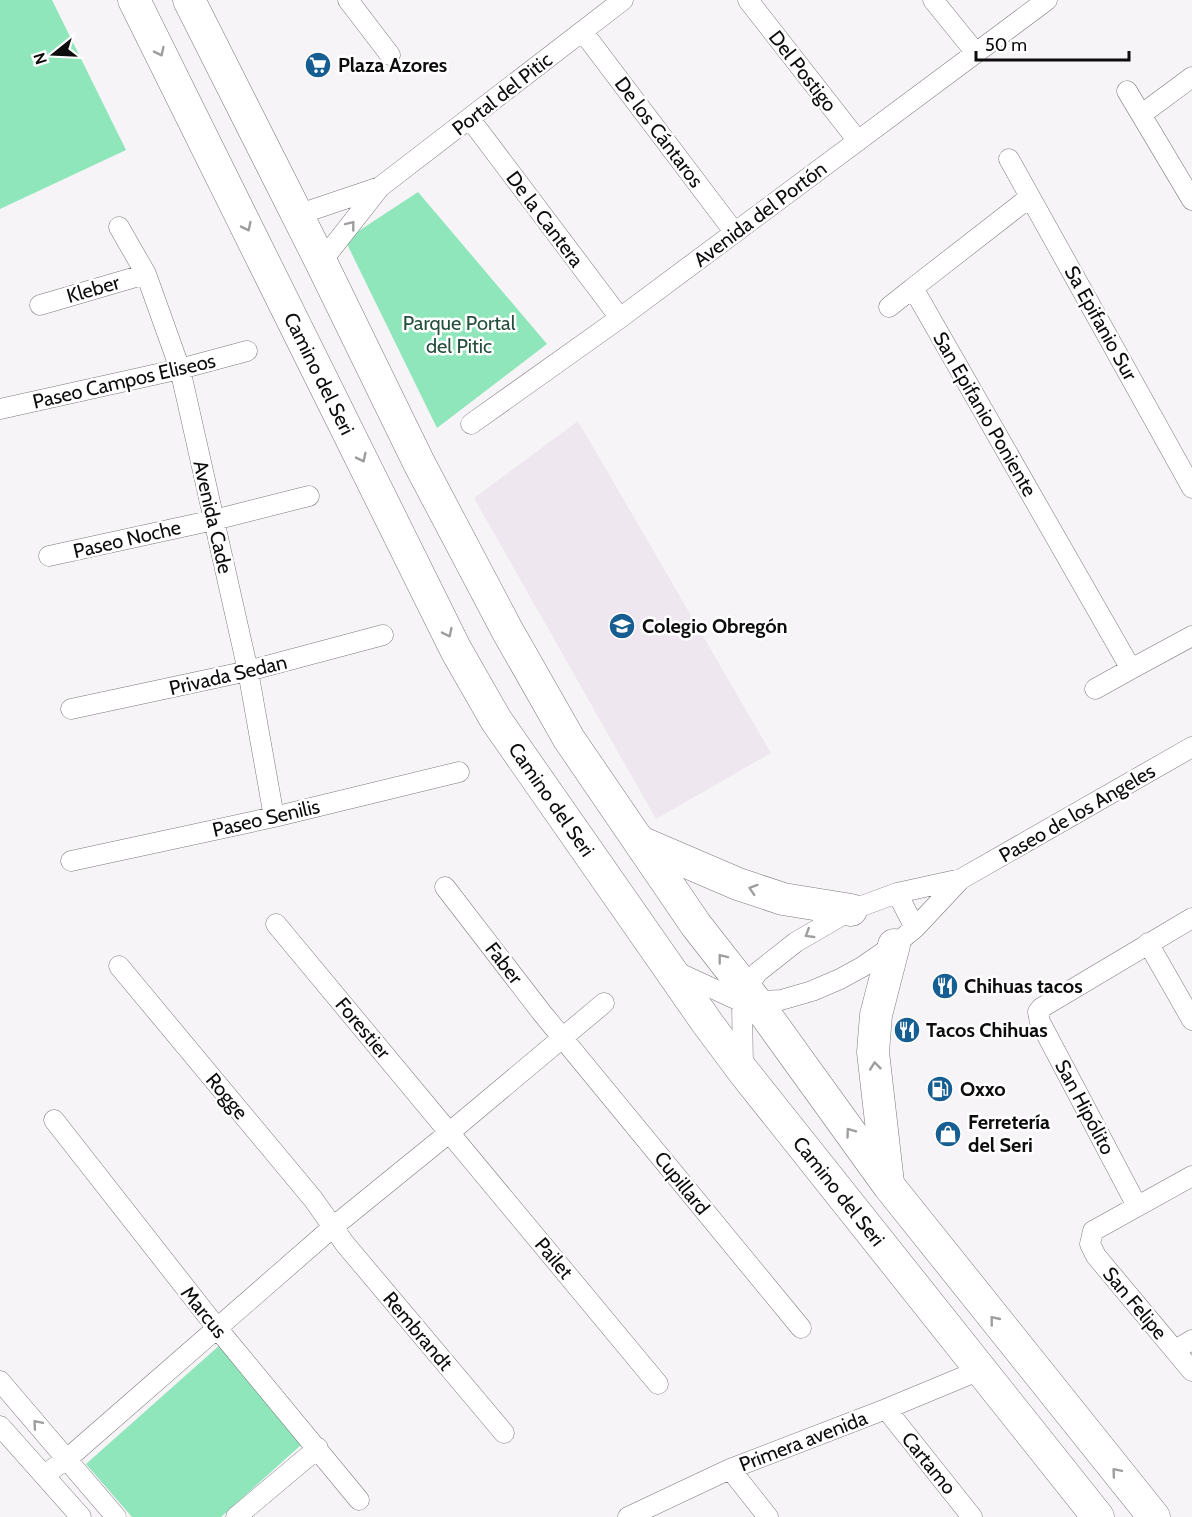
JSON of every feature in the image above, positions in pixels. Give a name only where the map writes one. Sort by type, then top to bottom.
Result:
[{"type":"main road","name":"Camino del Seri","points":[[134,0],[475,686],[496,720],[743,1071],[1098,1517]]},
{"type":"main road","points":[[189,0],[419,463],[507,630],[568,739],[696,925],[889,1186],[1154,1517]]},
{"type":"main road","points":[[640,842],[738,884],[783,899],[851,910]]},
{"type":"main road","points":[[889,1186],[873,1052],[876,1015],[904,937]]},
{"type":"street","points":[[348,0],[390,55]]},
{"type":"street","name":"Portal del Pitic","points":[[321,262],[380,188],[624,0]]},
{"type":"street","name":"Del Postigo","points":[[748,0],[858,141]]},
{"type":"street","points":[[933,0],[976,53]]},
{"type":"street","name":"Avenida del Portón","points":[[471,424],[620,318],[1047,0]]},
{"type":"street","name":"De los Cántaros","points":[[583,32],[735,232]]},
{"type":"street","points":[[1142,114],[1192,77]]},
{"type":"street","points":[[1127,91],[1192,200]]},
{"type":"street","name":"De la Cantera","points":[[470,119],[620,318]]},
{"type":"street","name":"Sa Epifanio Sur","points":[[1009,159],[1192,488]]},
{"type":"street","name":"Portal del Pitic","points":[[297,214],[380,188]]},
{"type":"street","points":[[889,307],[1030,197]]},
{"type":"street","name":"Avenida Cade","points":[[119,227],[146,274],[180,369],[248,671],[274,817]]},
{"type":"street","name":"Kleber","points":[[40,305],[146,274]]},
{"type":"street","name":"San Epifanio Poniente","points":[[913,288],[1131,669]]},
{"type":"street","name":"Paseo Campos Eliseos","points":[[0,409],[180,369],[247,351]]},
{"type":"street","name":"Paseo Noche","points":[[49,556],[214,520],[309,496]]},
{"type":"street","name":"Privada Sedan","points":[[71,709],[248,671],[384,635]]},
{"type":"street","points":[[1095,689],[1192,636]]},
{"type":"street","name":"Paseo de los Angeles","points":[[961,879],[1192,747]]},
{"type":"street","name":"Paseo Senilis","points":[[71,861],[274,817],[459,772]]},
{"type":"street","points":[[669,968],[748,997],[794,997],[840,979],[862,967],[904,937],[961,879]]},
{"type":"street","points":[[743,1071],[748,997],[758,972],[776,956],[851,910],[897,893],[961,879]]},
{"type":"street","name":"Faber","points":[[445,887],[563,1038]]},
{"type":"street","points":[[897,893],[904,937]]},
{"type":"street","points":[[1192,918],[1148,943],[1192,1020]]},
{"type":"street","name":"Forestier","points":[[276,924],[450,1132]]},
{"type":"street","name":"San Hipólito","points":[[1137,1206],[1038,1016],[1041,1008],[1148,943]]},
{"type":"street","name":"Rogge","points":[[118,966],[313,1199],[333,1227]]},
{"type":"street","points":[[44,1475],[67,1459],[333,1227],[604,1003]]},
{"type":"street","name":"Cupillard","points":[[563,1038],[801,1328]]},
{"type":"street","name":"Marcus","points":[[54,1120],[217,1328],[359,1500]]},
{"type":"street","name":"Pailet","points":[[450,1132],[658,1384]]},
{"type":"street","points":[[1137,1206],[1192,1176]]},
{"type":"street","name":"San Felipe","points":[[1137,1206],[1093,1231],[1090,1237],[1091,1249],[1192,1371]]},
{"type":"street","name":"Rembrandt","points":[[333,1227],[504,1433]]},
{"type":"street","points":[[1175,1350],[1192,1340]]},
{"type":"street","name":"Primera avenida","points":[[628,1517],[730,1469],[980,1370]]},
{"type":"street","points":[[0,1381],[116,1517]]},
{"type":"street","name":"Cartamo","points":[[886,1409],[972,1517]]},
{"type":"street","points":[[0,1426],[81,1517]]},
{"type":"street","points":[[236,1517],[318,1448]]},
{"type":"street","points":[[730,1469],[768,1517]]},
{"type":"shaded area","name":"Colegio Obregón","points":[[578,421],[771,753],[656,819],[474,498]]},
{"type":"green space","points":[[0,0],[52,0],[126,150],[0,209]]},
{"type":"green space","name":"Parque Portal del Pitic","points":[[418,192],[547,344],[437,428],[345,240]]},
{"type":"green space","points":[[221,1344],[301,1445],[221,1517],[132,1517],[86,1464]]},
{"type":"place","name":"Plaza Azores","points":[[318,65]]},
{"type":"place","name":"Colegio Obregón","points":[[622,626]]},
{"type":"place","name":"Chihuas tacos","points":[[945,986]]},
{"type":"place","name":"Tacos Chihuas","points":[[907,1030]]},
{"type":"place","name":"Oxxo","points":[[940,1089]]},
{"type":"place","name":"Ferretería del Seri","points":[[948,1134]]}]
